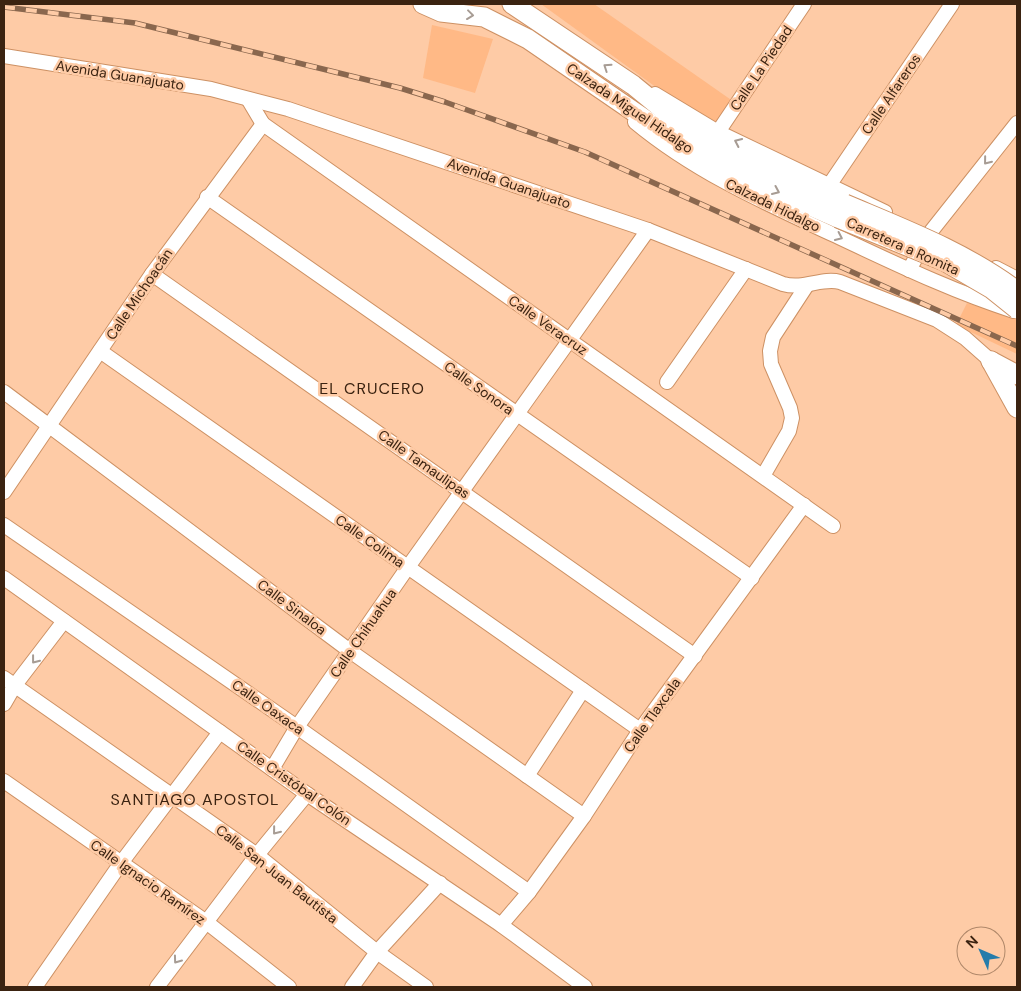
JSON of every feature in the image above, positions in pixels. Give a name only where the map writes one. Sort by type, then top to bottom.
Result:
[{"type":"main road","name":"Calzada Miguel Hidalgo","points":[[423,4],[484,17],[528,40],[681,144],[717,165],[841,211]]},
{"type":"main road","name":"Calzada Miguel Hidalgo","points":[[512,4],[633,85],[688,130],[841,211]]},
{"type":"main road","name":"Carretera a Romita","points":[[841,211],[949,249],[997,276],[1017,291]]},
{"type":"main road","name":"Carretera a Romita","points":[[841,211],[944,261],[992,288],[1017,310]]},
{"type":"main road","points":[[991,361],[1017,375]]},
{"type":"main road","points":[[991,361],[1017,408]]},
{"type":"street","name":"Calle La Piedad","points":[[718,132],[804,4]]},
{"type":"street","name":"Calle Alfareros","points":[[830,184],[952,4]]},
{"type":"street","name":"Avenida Guanajuato","points":[[4,56],[211,89],[288,109],[648,230],[783,284],[791,286],[807,285],[833,280],[936,320],[965,338],[991,361]]},
{"type":"street","name":"Calzada Hidalgo","points":[[576,73],[646,131],[683,158],[743,192],[973,298],[1017,310]]},
{"type":"street","name":"Calzada Miguel Hidalgo","points":[[633,85],[652,92],[718,132],[830,184],[1017,278]]},
{"type":"street","points":[[248,99],[263,124]]},
{"type":"street","points":[[909,270],[929,234],[1017,123]]},
{"type":"street","name":"Calle Michoacán","points":[[4,492],[152,274],[207,197],[263,124]]},
{"type":"street","name":"Calle Veracruz","points":[[263,124],[833,526]]},
{"type":"street","name":"Calle Sonora","points":[[207,197],[752,578]]},
{"type":"street","name":"Calle Chihuahua","points":[[272,769],[297,727],[408,567],[648,230]]},
{"type":"street","points":[[973,298],[990,277],[994,267]]},
{"type":"street","points":[[667,382],[746,269]]},
{"type":"street","name":"Calle Tamaulipas","points":[[152,274],[695,656]]},
{"type":"street","points":[[763,476],[789,431],[792,418],[790,408],[771,364],[770,351],[773,337],[807,285]]},
{"type":"street","name":"Calle Colima","points":[[100,351],[640,730]]},
{"type":"street","name":"Calle Sinaloa","points":[[4,392],[350,651],[584,816]]},
{"type":"street","name":"Calle Tlaxcala","points":[[500,925],[529,892],[584,816],[640,730],[804,505]]},
{"type":"street","name":"Calle Oaxaca","points":[[4,525],[297,727],[529,892]]},
{"type":"street","name":"Calle Cristóbal Colón","points":[[4,578],[307,794],[440,882],[585,987]]},
{"type":"street","points":[[4,704],[9,682],[64,621]]},
{"type":"street","name":"Calle San Juan Bautista","points":[[9,682],[257,855],[377,952],[426,987]]},
{"type":"street","points":[[528,776],[583,690]]},
{"type":"street","points":[[35,987],[121,863],[220,732]]},
{"type":"street","name":"Calle Ignacio Ramírez","points":[[4,781],[205,921],[289,987]]},
{"type":"street","points":[[157,987],[205,921],[307,794]]},
{"type":"street","points":[[352,987],[377,952],[440,882]]},
{"type":"shaded area","points":[[541,4],[594,4],[737,104],[718,132]]},
{"type":"shaded area","points":[[432,25],[493,39],[475,93],[423,78]]},
{"type":"shaded area","points":[[967,303],[1017,319],[1017,354],[956,325]]},
{"type":"railway","points":[[4,7],[135,23],[400,88],[445,102],[585,152],[1017,346]]},
{"type":"district","name":"EL CRUCERO","points":[[372,388]]},
{"type":"district","name":"SANTIAGO APOSTOL","points":[[195,799]]}]
